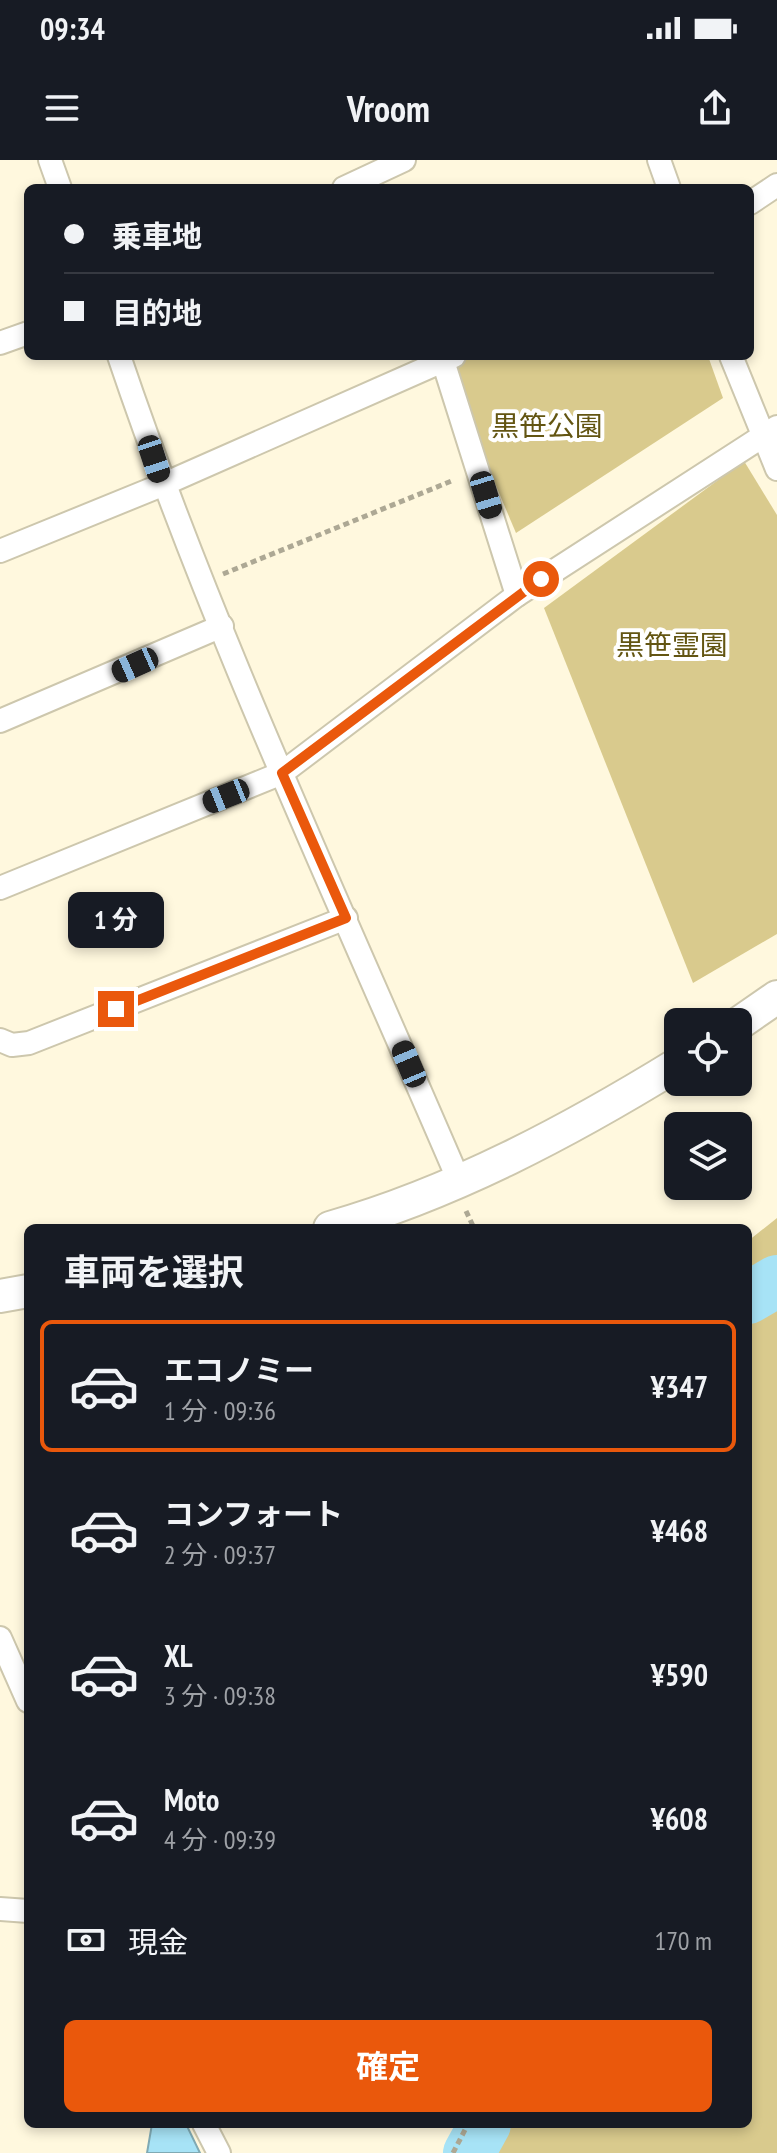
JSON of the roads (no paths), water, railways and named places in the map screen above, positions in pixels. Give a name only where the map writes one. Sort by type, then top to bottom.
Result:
[{"type":"street","points":[[50,160],[59,184]]},
{"type":"street","points":[[353,184],[404,160]]},
{"type":"street","points":[[659,160],[668,184]]},
{"type":"street","points":[[754,200],[777,185]]},
{"type":"street","points":[[0,343],[24,334]]},
{"type":"street","points":[[120,360],[162,485],[282,773],[459,1181]]},
{"type":"street","points":[[0,551],[162,485],[446,360]]},
{"type":"street","points":[[448,360],[517,595]]},
{"type":"street","points":[[733,360],[769,433],[777,469]]},
{"type":"street","points":[[0,888],[282,773],[517,595],[769,433]]},
{"type":"street","points":[[0,721],[222,626]]},
{"type":"street","points":[[0,1040],[12,1045],[29,1043],[346,918]]},
{"type":"street","points":[[752,1014],[777,997]]},
{"type":"street","points":[[346,1224],[459,1181],[586,1120],[664,1073]]},
{"type":"street","points":[[0,1296],[24,1292]]},
{"type":"street","points":[[0,1638],[24,1692]]},
{"type":"street","points":[[0,1909],[24,1911]]},
{"type":"street","points":[[206,2128],[219,2153]]},
{"type":"water","points":[[151,2128],[188,2128],[200,2153],[147,2153]]},
{"type":"waterway","points":[[752,1296],[777,1281]]},
{"type":"waterway","points":[[469,2153],[483,2128]]},
{"type":"park label","name":"黒笹公園","points":[[547,426]]},
{"type":"park label","name":"黒笹霊園","points":[[672,645]]}]
